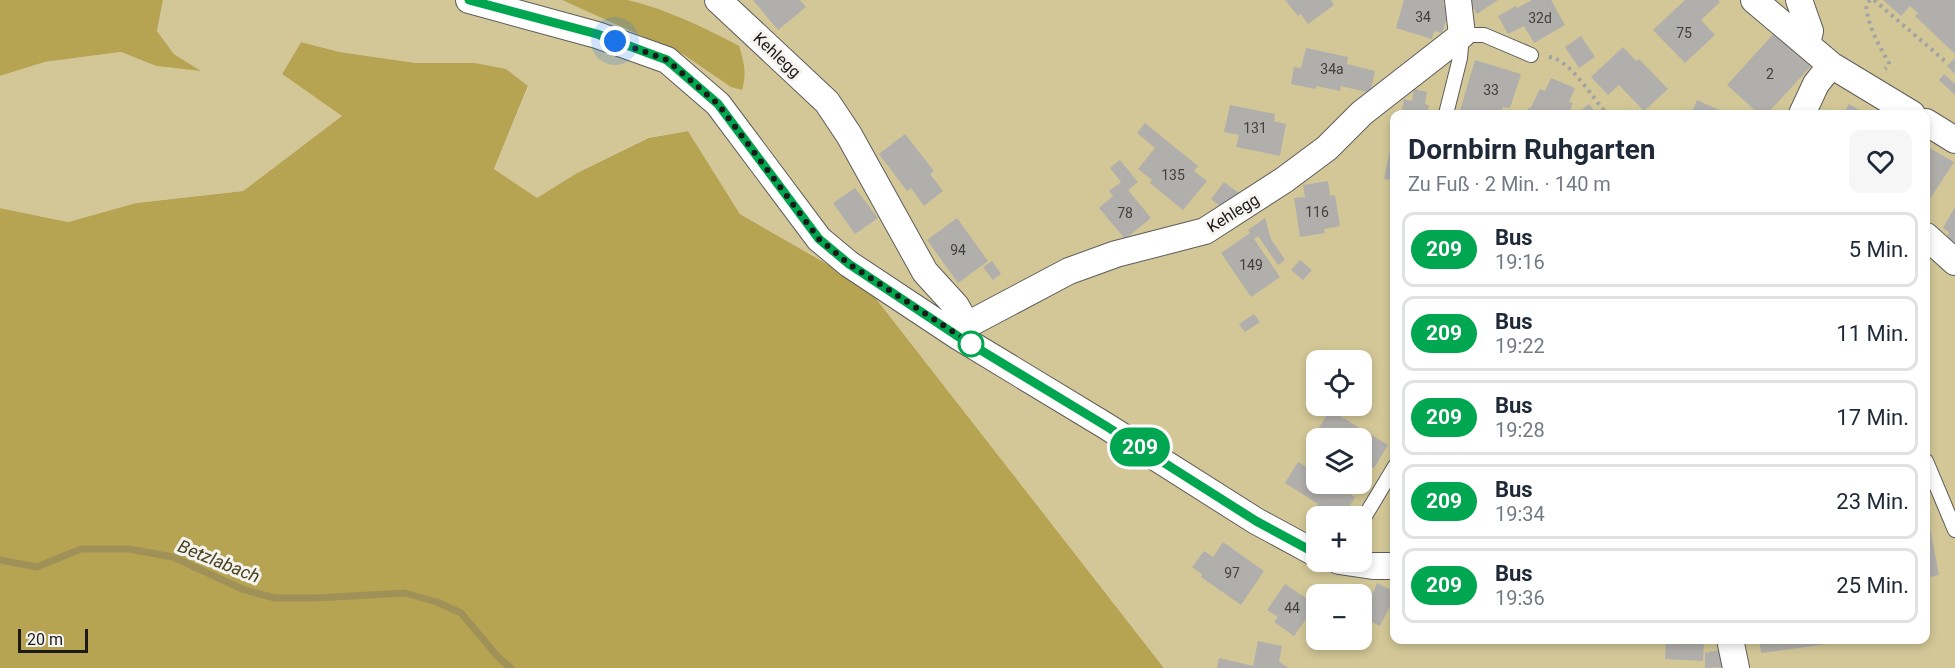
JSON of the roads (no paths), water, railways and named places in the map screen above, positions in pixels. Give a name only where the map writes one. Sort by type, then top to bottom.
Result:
[{"type":"street","name":"Kehlegg","points":[[469,0],[597,34],[667,60],[718,104],[819,239],[849,264],[963,331],[1106,426],[1256,521],[1306,548]]},
{"type":"street","name":"Kehlegg","points":[[718,0],[827,102],[849,135],[925,272],[956,306],[963,331]]},
{"type":"street","points":[[1458,0],[1462,35]]},
{"type":"street","points":[[1754,0],[1831,65],[1905,110]]},
{"type":"street","points":[[1799,0],[1810,31],[1807,44]]},
{"type":"street","name":"Kehlegg","points":[[963,331],[1069,271],[1116,254],[1205,231],[1284,180],[1327,148],[1362,113],[1462,35]]},
{"type":"street","points":[[1804,110],[1816,84],[1831,65]]},
{"type":"street","points":[[1930,124],[1955,140]]},
{"type":"street","points":[[1930,240],[1955,262]]},
{"type":"street","points":[[1372,566],[1390,566]]},
{"type":"street","points":[[1731,644],[1736,668]]},
{"type":"lane","points":[[1447,110],[1460,58],[1462,35],[1484,35],[1532,56]]},
{"type":"lane","points":[[1930,471],[1955,530]]},
{"type":"lane","points":[[1371,506],[1390,474]]},
{"type":"waterway","name":"Betzlabach","points":[[0,560],[37,567],[81,549],[129,549],[173,557],[242,589],[275,598],[405,593],[437,602],[461,613],[498,657],[511,668]]}]
